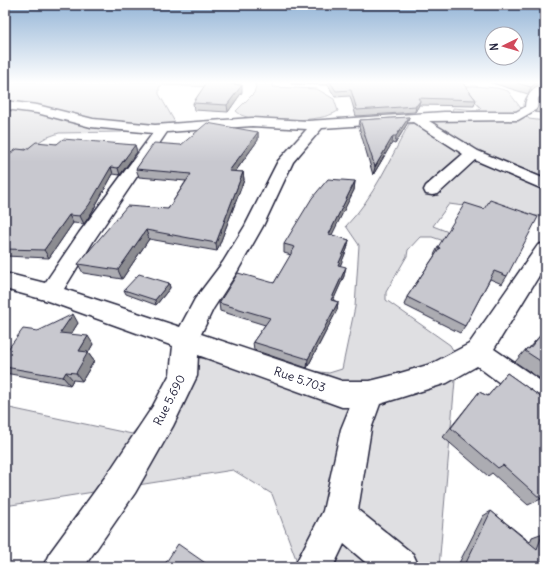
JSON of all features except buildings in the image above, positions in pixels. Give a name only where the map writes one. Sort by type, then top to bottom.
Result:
[{"type":"street","points":[[35,109],[108,126],[163,128],[252,122],[318,125],[416,118],[518,116],[531,109]]},
{"type":"street","points":[[416,118],[473,154],[545,186]]},
{"type":"street","name":"Rue 5.690","points":[[62,567],[123,481],[162,416],[184,376],[186,340],[203,305],[230,267],[254,226],[286,161],[318,125]]},
{"type":"street","points":[[50,293],[86,237],[145,156],[163,128]]},
{"type":"street","points":[[432,190],[473,154]]},
{"type":"street","name":"Rue 5.703","points":[[5,281],[50,293],[342,394],[370,394],[437,374],[478,352],[545,250]]},
{"type":"street","points":[[478,352],[545,400]]},
{"type":"street","points":[[313,567],[339,518],[347,484],[356,429],[370,394]]},
{"type":"street","points":[[339,518],[400,567]]},
{"type":"shaded area","points":[[5,109],[167,109],[176,124],[121,132],[59,133],[45,138],[31,147],[5,156]]},
{"type":"shaded area","points":[[238,109],[337,109],[338,111],[319,118],[283,120],[250,118],[241,115],[236,111]]},
{"type":"shaded area","points":[[453,109],[479,110],[480,109],[521,109],[529,119],[545,121],[545,217],[449,204],[433,226],[515,258],[511,263],[432,237],[420,237],[408,250],[407,256],[386,292],[386,300],[450,345],[457,357],[439,567],[299,567],[272,494],[233,470],[5,506],[5,407],[132,434],[183,376],[190,357],[329,373],[342,369],[355,307],[359,245],[346,226],[365,203],[409,124],[450,119]]}]
